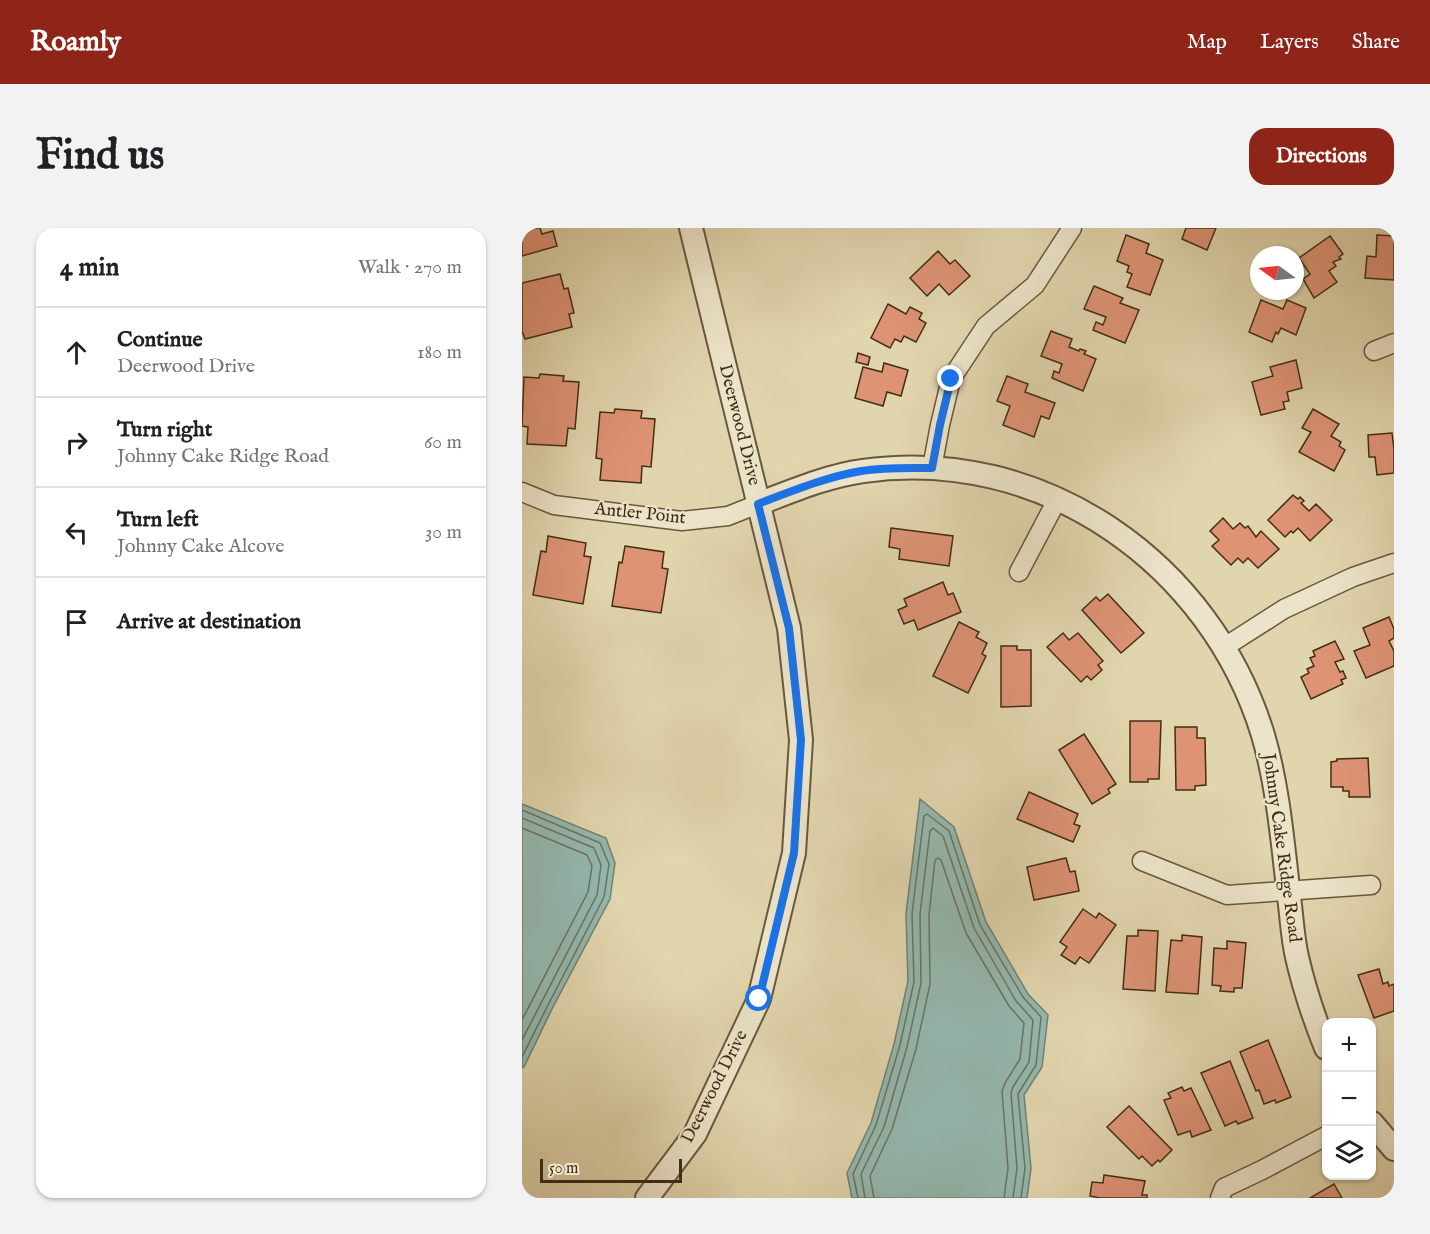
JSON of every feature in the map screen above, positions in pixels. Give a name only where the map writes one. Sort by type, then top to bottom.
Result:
[{"type":"street","name":"Deerwood Drive","points":[[647,1198],[694,1134],[759,999],[794,853],[801,740],[789,628],[691,228]]},
{"type":"street","points":[[932,468],[951,379],[986,326],[1035,285],[1072,228]]},
{"type":"street","points":[[1374,351],[1394,343]]},
{"type":"street","name":"Johnny Cake Ridge Road","points":[[758,504],[840,476],[863,471],[932,468],[969,472],[1026,486],[1058,498],[1112,529],[1146,555],[1196,608],[1233,665],[1250,701],[1262,734],[1277,800],[1296,955],[1314,1021],[1322,1039]]},
{"type":"street","name":"Antler Point","points":[[522,492],[554,505],[682,521],[728,516],[758,504]]},
{"type":"street","points":[[1019,572],[1058,498]]},
{"type":"street","points":[[1223,648],[1284,609],[1353,577],[1394,563]]},
{"type":"street","points":[[1142,861],[1227,895],[1371,885]]},
{"type":"street","points":[[1374,1126],[1394,1149]]},
{"type":"street","points":[[1220,1198],[1224,1188],[1322,1138]]},
{"type":"water","points":[[920,799],[954,827],[986,922],[1028,994],[1048,1015],[1042,1067],[1024,1095],[1031,1168],[1027,1198],[852,1198],[847,1173],[871,1123],[894,1044],[908,981],[906,914]]},
{"type":"water","points":[[522,804],[606,838],[615,863],[610,899],[522,1068]]},
{"type":"building","points":[[522,228],[540,228],[542,234],[553,231],[557,246],[522,256]]},
{"type":"building","points":[[1186,228],[1216,228],[1207,250],[1182,239]]},
{"type":"building","points":[[1126,235],[1149,244],[1146,253],[1163,260],[1150,295],[1127,287],[1132,274],[1127,272],[1129,266],[1117,261]]},
{"type":"building","points":[[1377,235],[1394,236],[1394,280],[1365,278],[1367,256],[1376,257]]},
{"type":"building","points":[[1330,236],[1343,254],[1339,257],[1341,259],[1333,262],[1336,266],[1329,271],[1337,282],[1314,298],[1304,281],[1310,274],[1304,265],[1304,254]]},
{"type":"building","points":[[938,251],[950,264],[955,260],[970,276],[949,295],[939,284],[927,296],[910,278]]},
{"type":"building","points":[[560,274],[564,289],[568,288],[574,313],[569,314],[572,327],[525,339],[522,331],[522,283]]},
{"type":"building","points":[[1094,286],[1123,298],[1120,303],[1139,310],[1125,343],[1093,330],[1096,322],[1103,325],[1106,317],[1084,309]]},
{"type":"building","points":[[1261,300],[1283,309],[1287,300],[1306,308],[1296,335],[1281,328],[1278,334],[1276,332],[1272,342],[1249,332]]},
{"type":"building","points":[[888,304],[906,314],[910,307],[922,313],[919,319],[926,323],[916,342],[904,336],[901,342],[895,339],[890,348],[871,338]]},
{"type":"building","points":[[1051,331],[1072,339],[1069,347],[1086,351],[1084,354],[1096,359],[1083,391],[1052,378],[1054,371],[1059,373],[1062,364],[1041,356]]},
{"type":"building","points":[[858,353],[870,357],[868,365],[856,362]]},
{"type":"building","points":[[1296,360],[1302,388],[1287,392],[1289,401],[1283,402],[1285,409],[1261,415],[1252,382],[1273,376],[1270,367]]},
{"type":"building","points":[[884,363],[908,370],[901,396],[887,392],[883,406],[855,398],[863,367],[882,372]]},
{"type":"building","points":[[540,374],[564,376],[563,381],[579,382],[575,429],[568,428],[566,446],[527,444],[528,427],[522,426],[524,377],[539,378]]},
{"type":"building","points":[[1007,376],[1028,384],[1025,392],[1055,403],[1049,419],[1041,416],[1034,437],[1003,425],[1010,406],[997,401]]},
{"type":"building","points":[[615,409],[642,411],[641,418],[655,419],[651,467],[642,466],[641,483],[600,480],[602,459],[596,458],[600,412],[614,413]]},
{"type":"building","points":[[1313,409],[1339,424],[1331,436],[1341,442],[1339,446],[1345,450],[1334,471],[1299,452],[1311,432],[1302,428]]},
{"type":"building","points":[[1392,433],[1394,473],[1377,475],[1375,457],[1369,457],[1368,435]]},
{"type":"building","points":[[1293,495],[1304,501],[1301,503],[1309,511],[1316,504],[1332,520],[1310,541],[1298,528],[1285,537],[1268,520]]},
{"type":"building","points":[[1223,518],[1233,529],[1240,523],[1245,528],[1248,526],[1256,537],[1261,531],[1279,549],[1258,568],[1248,558],[1243,563],[1238,558],[1231,565],[1212,546],[1219,540],[1210,531]]},
{"type":"building","points":[[891,528],[953,536],[949,566],[899,559],[900,549],[889,547]]},
{"type":"building","points":[[548,536],[586,543],[584,556],[591,557],[583,604],[533,595],[541,551],[546,552]]},
{"type":"building","points":[[625,546],[664,552],[662,568],[668,569],[661,613],[612,606],[619,562],[622,563]]},
{"type":"building","points":[[943,582],[948,595],[953,593],[961,612],[918,630],[914,620],[904,624],[898,610],[907,606],[904,599]]},
{"type":"building","points":[[1108,594],[1144,633],[1121,653],[1082,610],[1096,597],[1100,601]]},
{"type":"building","points":[[1389,617],[1394,629],[1394,638],[1389,641],[1394,651],[1394,666],[1366,678],[1354,651],[1370,645],[1363,628]]},
{"type":"building","points":[[959,622],[979,632],[976,637],[987,643],[982,654],[986,656],[968,693],[933,676]]},
{"type":"building","points":[[1063,633],[1069,640],[1078,633],[1103,661],[1098,665],[1102,670],[1091,680],[1087,676],[1081,682],[1047,647]]},
{"type":"building","points":[[1335,641],[1344,659],[1335,662],[1346,678],[1341,680],[1343,684],[1311,699],[1301,677],[1309,673],[1307,669],[1314,666],[1310,658],[1315,656],[1313,651]]},
{"type":"building","points":[[1001,646],[1017,646],[1017,650],[1031,650],[1031,706],[1001,707]]},
{"type":"building","points":[[1130,721],[1161,721],[1159,779],[1148,779],[1148,782],[1130,782]]},
{"type":"building","points":[[1175,727],[1197,727],[1197,738],[1205,738],[1206,785],[1195,786],[1195,790],[1176,790]]},
{"type":"building","points":[[1084,734],[1116,784],[1108,789],[1110,793],[1092,804],[1059,750]]},
{"type":"building","points":[[1368,758],[1370,797],[1349,797],[1349,791],[1343,791],[1343,787],[1331,787],[1331,762],[1337,759]]},
{"type":"building","points":[[1029,792],[1078,814],[1074,824],[1080,826],[1073,842],[1017,819]]},
{"type":"building","points":[[1066,858],[1070,872],[1075,871],[1079,891],[1034,900],[1027,867]]},
{"type":"building","points":[[1083,909],[1096,918],[1099,913],[1116,925],[1089,963],[1080,957],[1075,964],[1061,955],[1067,947],[1060,942]]},
{"type":"building","points":[[1138,930],[1158,931],[1155,991],[1123,989],[1127,936],[1138,936]]},
{"type":"building","points":[[1182,935],[1202,937],[1198,994],[1166,992],[1171,940],[1182,941]]},
{"type":"building","points":[[1227,941],[1246,943],[1242,988],[1234,988],[1234,992],[1220,991],[1221,986],[1212,985],[1214,948],[1227,949]]},
{"type":"building","points":[[1379,969],[1383,984],[1388,982],[1389,986],[1394,984],[1394,1011],[1374,1018],[1358,975]]},
{"type":"building","points":[[1268,1040],[1291,1097],[1276,1103],[1275,1100],[1264,1104],[1259,1090],[1256,1091],[1240,1052]]},
{"type":"building","points":[[1230,1061],[1253,1118],[1225,1126],[1201,1073]]},
{"type":"building","points":[[1182,1087],[1184,1091],[1191,1088],[1211,1130],[1192,1137],[1190,1131],[1178,1135],[1164,1100],[1171,1098],[1168,1093]]},
{"type":"building","points":[[1129,1106],[1172,1150],[1160,1162],[1158,1160],[1152,1166],[1142,1156],[1139,1159],[1107,1127]]},
{"type":"building","points":[[1104,1175],[1145,1181],[1142,1195],[1147,1195],[1147,1198],[1090,1196],[1092,1182],[1103,1183]]},
{"type":"building","points":[[1334,1184],[1342,1198],[1310,1198]]},
{"type":"route","points":[[759,999],[794,853],[801,740],[789,628],[758,504],[840,476],[863,471],[932,468],[951,379]]}]
